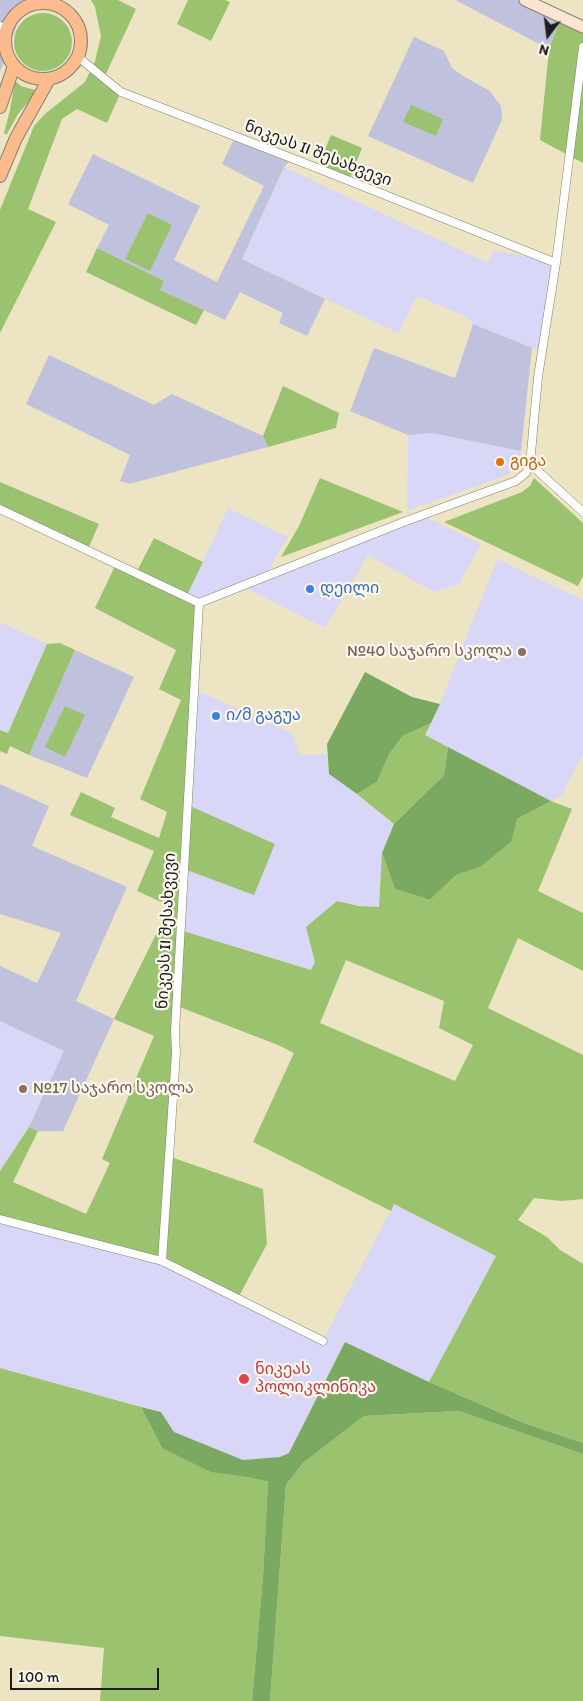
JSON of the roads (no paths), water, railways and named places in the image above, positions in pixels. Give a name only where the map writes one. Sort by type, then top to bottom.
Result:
[{"type":"main road","points":[[525,0],[583,27]]},
{"type":"main road","points":[[36,2],[68,6],[81,33],[78,57],[72,67],[62,74],[49,78],[37,79],[24,74],[14,66],[8,55],[4,28],[14,17],[36,2]]},
{"type":"main road","points":[[0,107],[14,66]]},
{"type":"main road","points":[[0,176],[16,138],[49,78]]},
{"type":"street","points":[[0,510],[199,603],[406,521],[516,481],[526,473],[530,464],[538,377],[556,264],[583,46]]},
{"type":"street","name":"ნიკეას II შესახვევი","points":[[78,57],[121,92],[556,264]]},
{"type":"street","points":[[530,464],[583,512]]},
{"type":"street","name":"ნიკეას II შესახვევი","points":[[162,1261],[176,1053],[175,1031],[199,603]]},
{"type":"street","points":[[0,1219],[162,1261],[323,1340]]},
{"type":"place","name":"გიგა","points":[[500,462]]},
{"type":"place","name":"დეილი","points":[[310,589]]},
{"type":"place","name":"№40 საჯარო სკოლა","points":[[522,652]]},
{"type":"place","name":"ი/მ გაგუა","points":[[216,716]]},
{"type":"place","name":"№17 საჯარო სკოლა","points":[[23,1089]]},
{"type":"place","name":"ნიკეას პოლიკლინიკა","points":[[244,1379]]}]
